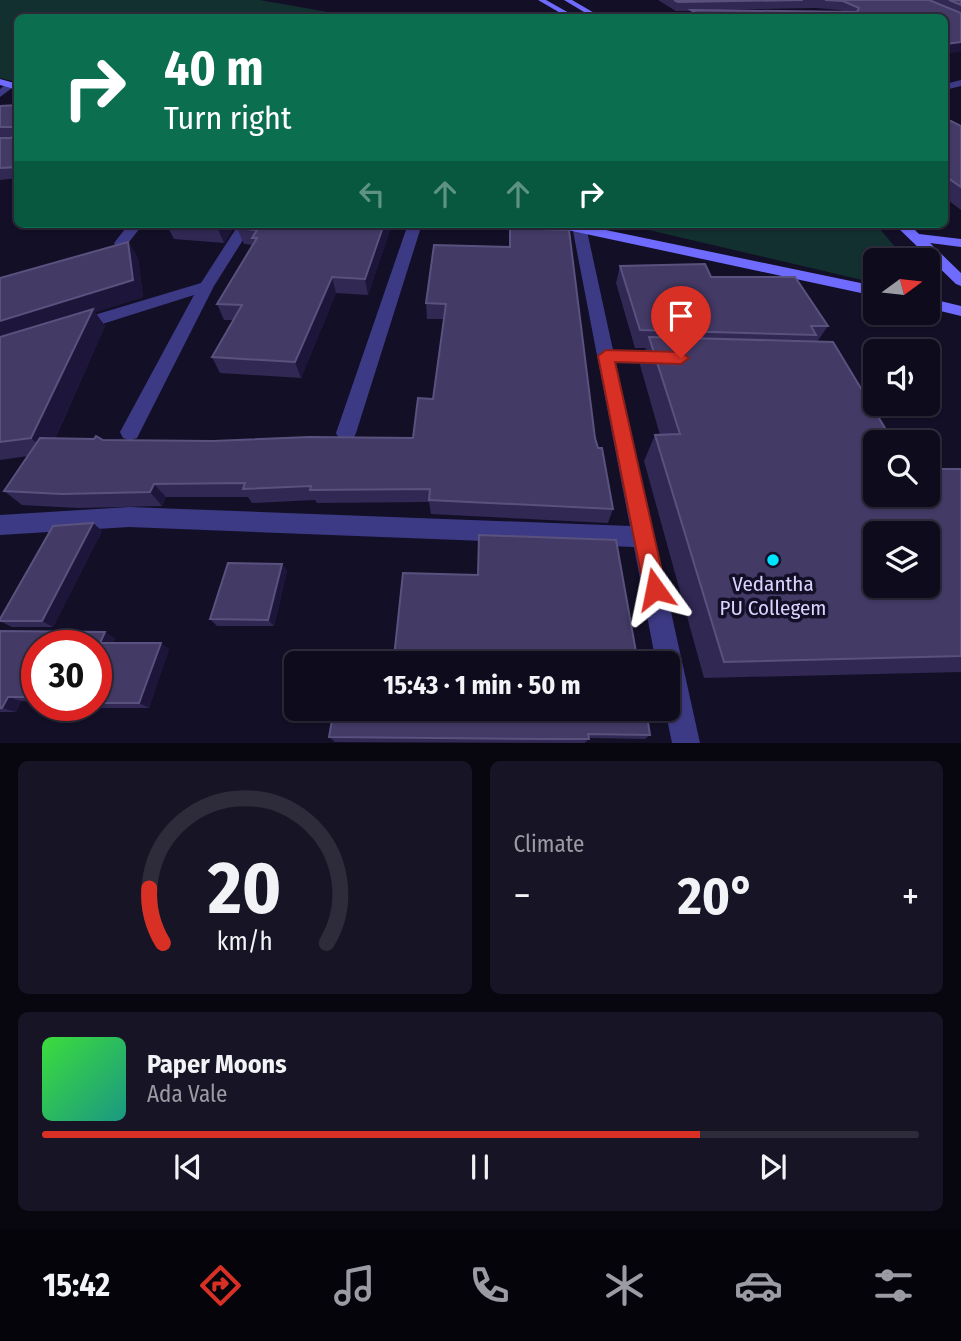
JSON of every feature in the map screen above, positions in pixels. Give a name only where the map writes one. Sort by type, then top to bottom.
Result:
[{"type":"main road","points":[[541,0],[567,14]]},
{"type":"main road","points":[[552,7],[569,2],[593,14]]},
{"type":"main road","points":[[0,82],[14,86]]},
{"type":"main road","points":[[571,228],[863,288]]},
{"type":"main road","points":[[906,228],[961,281]]},
{"type":"main road","points":[[935,228],[958,245]]},
{"type":"main road","points":[[918,239],[958,245]]},
{"type":"main road","points":[[940,306],[961,311]]},
{"type":"street","points":[[0,94],[14,86]]},
{"type":"street","points":[[121,243],[133,228]]},
{"type":"street","points":[[130,432],[205,285],[243,228]]},
{"type":"street","points":[[346,433],[414,228]]},
{"type":"street","points":[[580,231],[687,743]]},
{"type":"street","points":[[64,330],[205,285]]},
{"type":"street","points":[[606,356],[686,358]]},
{"type":"street","points":[[0,525],[129,517],[644,537]]},
{"type":"green space","points":[[0,0],[260,0],[339,14],[14,14],[14,81],[0,78]]},
{"type":"green space","points":[[640,228],[879,228],[896,248],[863,248],[863,280]]},
{"type":"building","points":[[674,0],[803,0],[678,2]]},
{"type":"building","points":[[825,0],[929,0],[961,13],[961,42],[948,44],[948,14],[698,14],[691,10],[857,12],[859,8],[843,1]]},
{"type":"building","points":[[14,105],[14,135],[13,127],[0,127],[0,106]]},
{"type":"building","points":[[948,121],[961,126],[961,187],[948,178]]},
{"type":"building","points":[[14,135],[14,167],[0,168],[0,138],[11,138]]},
{"type":"building","points":[[237,228],[383,228],[365,279],[332,277],[295,362],[212,357],[242,305],[217,304],[257,238],[252,238],[257,230]]},
{"type":"building","points":[[510,228],[569,230],[595,438],[598,448],[602,448],[613,509],[429,500],[430,489],[310,490],[311,486],[243,489],[245,483],[154,484],[150,492],[62,494],[4,491],[40,438],[94,439],[96,436],[103,440],[213,441],[309,437],[413,438],[418,398],[433,399],[446,304],[426,303],[434,245],[510,247]]},
{"type":"building","points":[[128,242],[133,280],[0,321],[0,278]]},
{"type":"building","points":[[705,264],[711,277],[795,277],[828,326],[811,326],[816,335],[640,330],[620,266]]},
{"type":"building","points":[[93,309],[31,438],[0,442],[0,337]]},
{"type":"building","points":[[649,337],[833,342],[863,392],[863,416],[878,416],[886,430],[863,430],[863,507],[940,507],[940,469],[961,469],[961,656],[724,662],[655,435],[680,434]]},
{"type":"building","points":[[93,523],[42,621],[0,621],[53,526]]},
{"type":"building","points":[[479,535],[616,540],[636,651],[395,651],[403,573],[478,575]]},
{"type":"building","points":[[228,563],[282,564],[268,620],[210,619]]},
{"type":"building","points":[[0,631],[21,631],[21,697],[8,697],[0,708]]},
{"type":"building","points":[[112,643],[161,643],[139,703],[112,703]]},
{"type":"building","points":[[332,721],[648,721],[650,735],[588,734],[589,739],[329,737]]},
{"type":"place","name":"Vedantha PU Collegem","points":[[773,560]]},
{"type":"route","points":[[655,589],[606,356],[681,358]]}]
